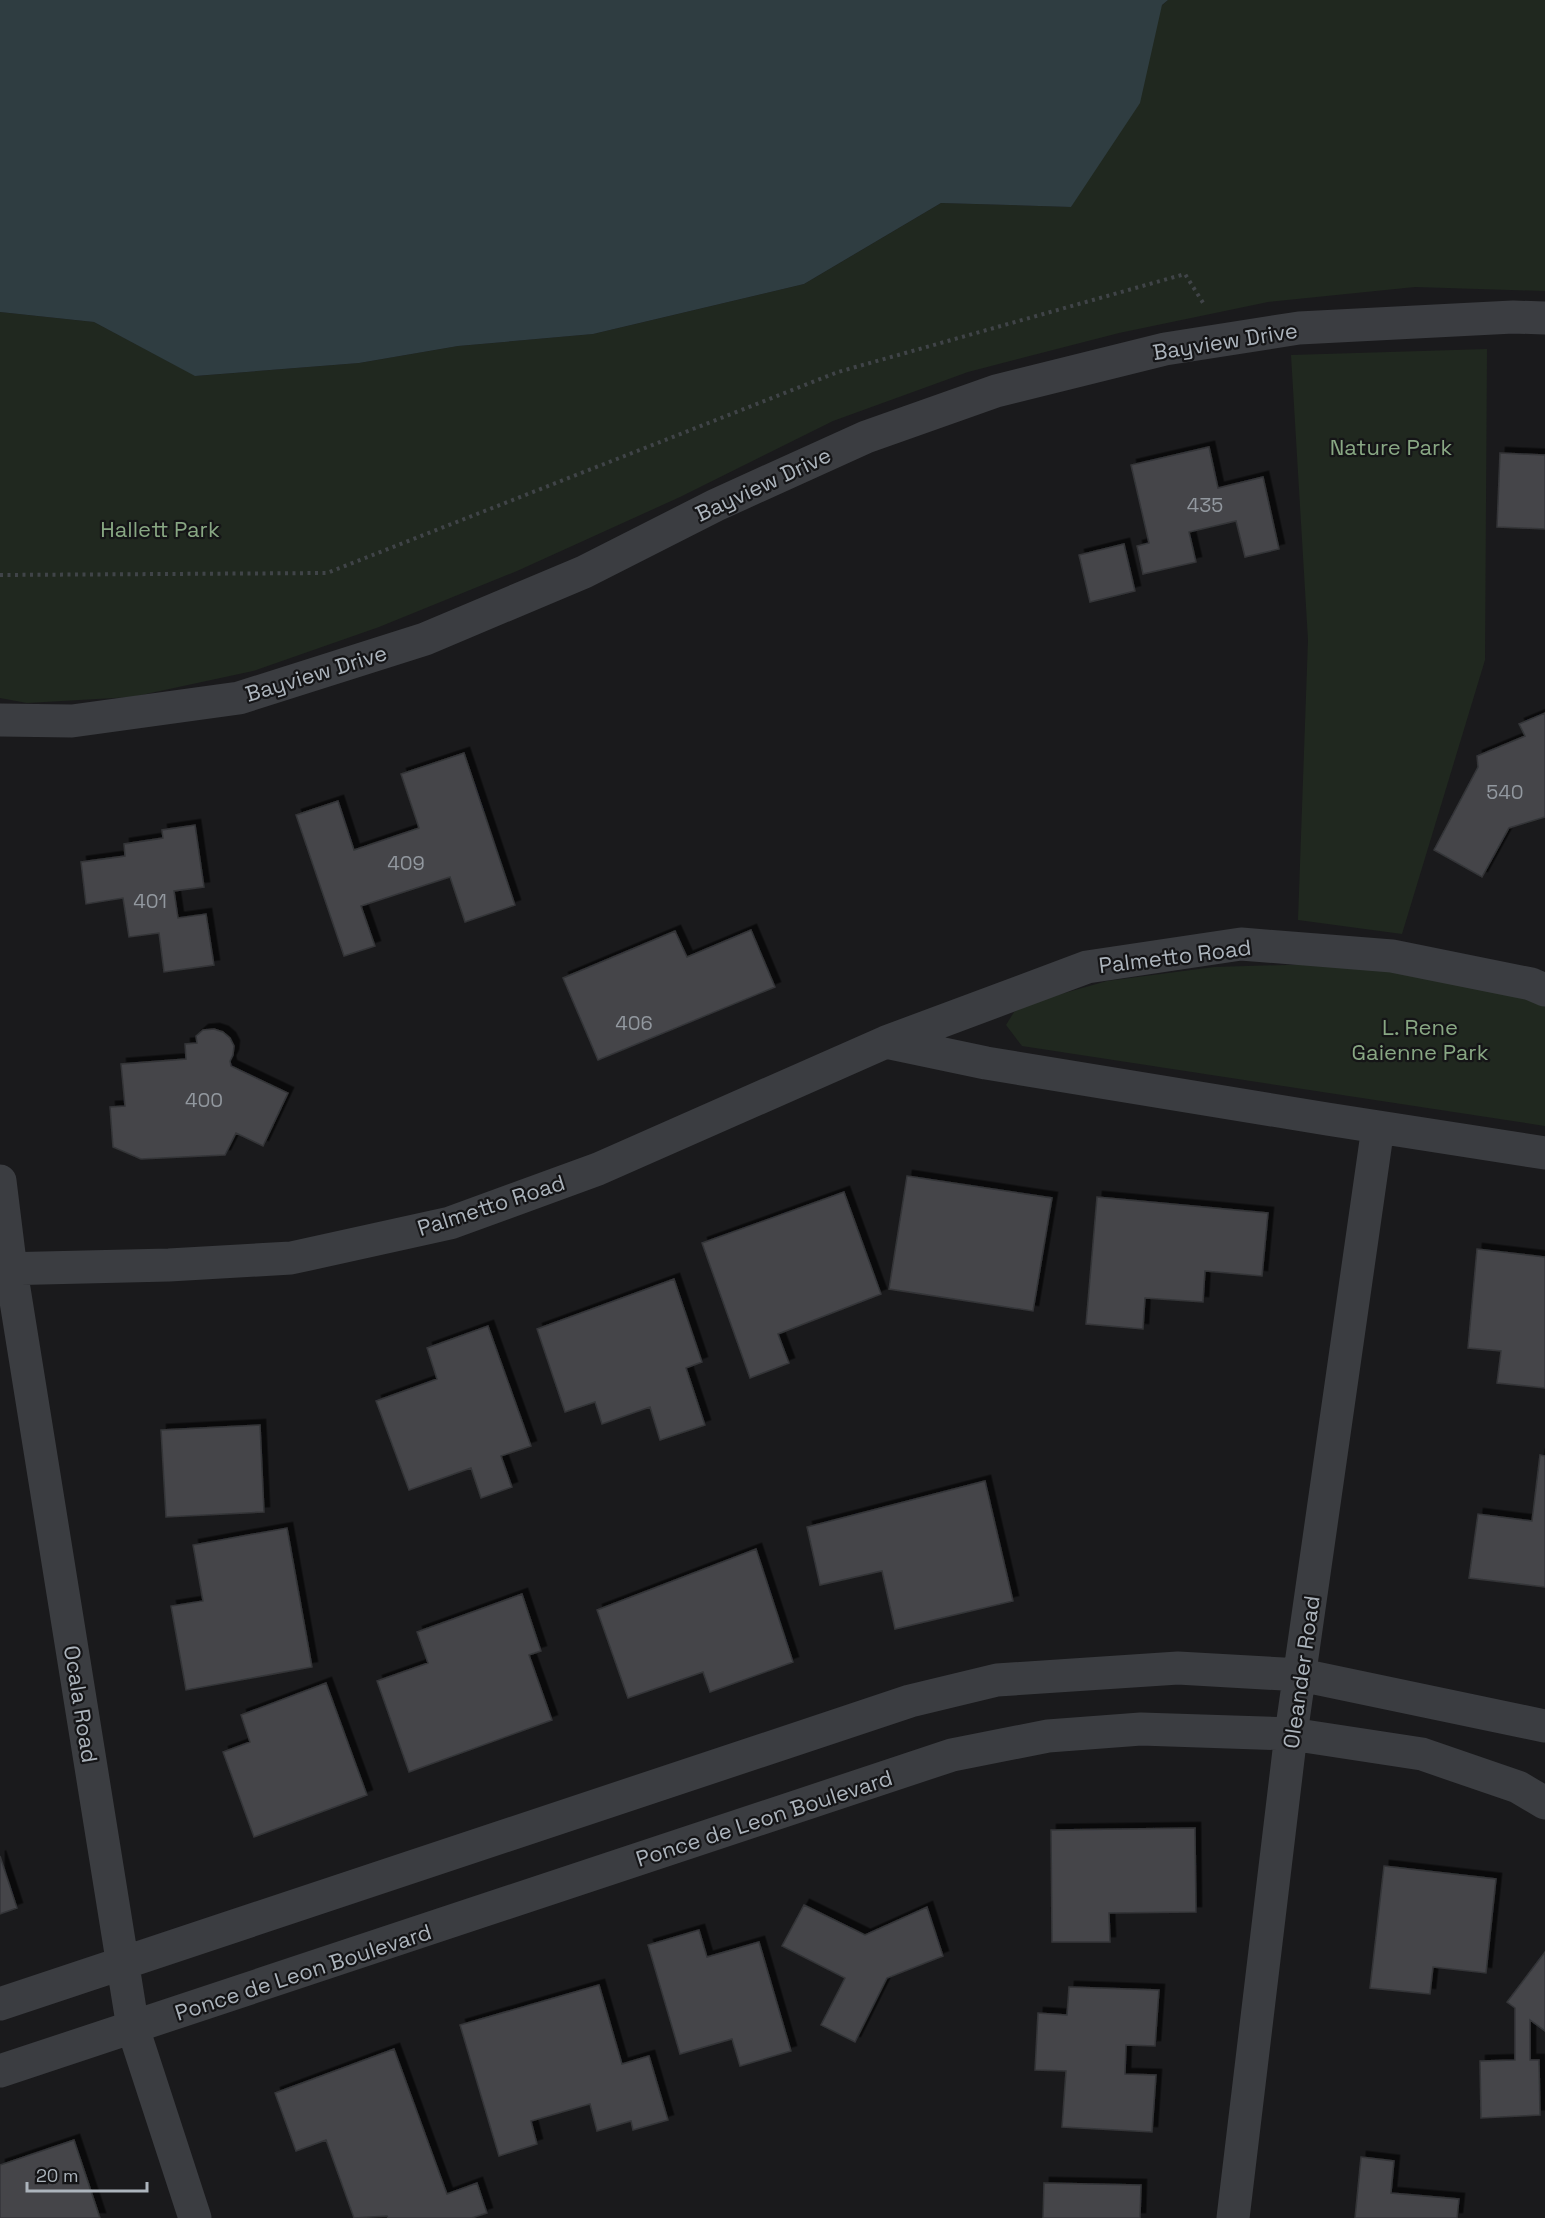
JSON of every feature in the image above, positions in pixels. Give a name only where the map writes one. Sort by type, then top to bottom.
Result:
[{"type":"street","name":"Bayview Drive","points":[[0,720],[72,721],[239,698],[425,639],[584,572],[716,505],[866,436],[996,391],[1165,349],[1299,328],[1513,317],[1545,318]]},
{"type":"street","name":"Palmetto Road","points":[[6,1269],[169,1265],[291,1257],[450,1223],[598,1169],[886,1042],[1087,967],[1241,944],[1392,956],[1531,984],[1545,990]]},
{"type":"street","points":[[886,1042],[986,1063],[1545,1153]]},
{"type":"street","name":"Oleander Road","points":[[1233,2218],[1291,1734],[1378,1127]]},
{"type":"street","name":"Ocala Road","points":[[0,1181],[6,1269],[133,2028],[195,2218]]},
{"type":"street","points":[[0,2004],[910,1701],[997,1680],[1178,1668],[1300,1675],[1545,1726]]},
{"type":"street","name":"Ponce de Leon Boulevard","points":[[0,2071],[952,1755],[1048,1736],[1141,1729],[1291,1734],[1422,1754],[1518,1787],[1545,1803]]},
{"type":"path","points":[[0,575],[327,573],[838,372],[1185,274],[1227,339]]},
{"type":"green space","name":"Hallett Park","points":[[1168,0],[1545,0],[1545,291],[1415,287],[1268,302],[1119,333],[968,372],[833,421],[680,497],[517,571],[379,627],[253,671],[132,697],[27,703],[0,698],[0,312],[94,322],[196,376],[359,363],[458,346],[593,334],[804,284],[941,203],[1071,207],[1162,5]]},
{"type":"green space","name":"Nature Park","points":[[1487,349],[1485,660],[1402,934],[1298,920],[1308,640],[1291,355]]},
{"type":"green space","name":"L. Rene Gaienne Park","points":[[1321,964],[1430,974],[1545,1006],[1545,1126],[1022,1046],[1006,1025],[1014,1012],[1036,1001],[1107,981],[1214,967]]},
{"type":"shaded area","points":[[0,0],[1168,0],[1162,5],[1140,103],[1071,207],[941,203],[804,284],[593,334],[458,346],[359,363],[195,376],[94,322],[0,312]]},
{"type":"building","points":[[1209,447],[1218,488],[1263,477],[1279,549],[1245,557],[1236,521],[1189,532],[1196,562],[1143,574],[1137,546],[1149,543],[1131,465]]},
{"type":"building","points":[[1500,453],[1545,455],[1545,529],[1497,527]]},
{"type":"building","points":[[1124,544],[1135,591],[1090,602],[1079,555]]},
{"type":"building","points":[[1545,713],[1545,817],[1509,828],[1482,877],[1434,850],[1478,767],[1477,756],[1525,736],[1519,724]]},
{"type":"building","points":[[464,753],[515,905],[465,922],[450,877],[361,906],[375,946],[344,956],[296,815],[338,801],[354,850],[419,828],[401,774]]},
{"type":"building","points":[[195,825],[204,887],[174,891],[178,918],[206,914],[214,965],[164,972],[159,933],[129,937],[123,898],[86,904],[81,862],[125,856],[124,844],[163,838],[162,830]]},
{"type":"building","points":[[751,930],[775,987],[598,1060],[563,978],[675,931],[687,957]]},
{"type":"building","points":[[214,1029],[223,1032],[234,1046],[231,1066],[288,1093],[263,1146],[236,1133],[225,1155],[141,1159],[113,1147],[110,1107],[125,1106],[121,1064],[186,1059],[185,1044],[197,1043],[196,1036],[203,1030]]},
{"type":"building","points":[[907,1176],[1052,1198],[1033,1311],[889,1289]]},
{"type":"building","points":[[844,1192],[881,1294],[778,1334],[789,1363],[750,1378],[702,1243]]},
{"type":"building","points":[[1097,1197],[1268,1213],[1262,1276],[1205,1271],[1203,1302],[1145,1298],[1143,1329],[1086,1324]]},
{"type":"building","points":[[1477,1249],[1545,1257],[1545,1388],[1497,1383],[1501,1351],[1468,1348]]},
{"type":"building","points":[[674,1279],[702,1362],[686,1368],[705,1425],[660,1440],[650,1407],[602,1424],[595,1402],[565,1412],[537,1329]]},
{"type":"building","points":[[488,1326],[531,1446],[501,1456],[512,1487],[481,1498],[471,1468],[409,1490],[376,1401],[437,1379],[427,1348]]},
{"type":"building","points":[[260,1425],[264,1512],[166,1517],[161,1430]]},
{"type":"building","points":[[1540,1455],[1545,1456],[1545,1587],[1469,1578],[1478,1514],[1532,1521]]},
{"type":"building","points":[[985,1481],[1013,1601],[895,1629],[882,1571],[820,1585],[807,1527]]},
{"type":"building","points":[[287,1528],[312,1667],[186,1690],[171,1606],[203,1601],[193,1545]]},
{"type":"building","points":[[756,1549],[793,1662],[710,1692],[703,1672],[628,1698],[597,1610]]},
{"type":"building","points":[[522,1594],[541,1651],[529,1655],[552,1720],[409,1772],[377,1681],[428,1663],[417,1632]]},
{"type":"building","points":[[326,1683],[367,1795],[254,1837],[223,1752],[250,1742],[241,1715]]},
{"type":"building","points":[[1195,1828],[1196,1912],[1109,1913],[1110,1942],[1052,1942],[1051,1830]]},
{"type":"building","points":[[0,1856],[17,1908],[0,1914]]},
{"type":"building","points":[[1384,1866],[1496,1879],[1486,1973],[1433,1967],[1430,1994],[1370,1988]]},
{"type":"building","points":[[804,1905],[865,1935],[927,1907],[943,1956],[887,1978],[855,2042],[821,2025],[845,1978],[782,1946]]},
{"type":"building","points":[[699,1930],[707,1957],[759,1942],[791,2051],[740,2066],[732,2039],[680,2054],[648,1945]]},
{"type":"building","points":[[1545,1952],[1545,2031],[1530,2020],[1530,2060],[1539,2060],[1540,2115],[1481,2118],[1480,2061],[1515,2060],[1515,2008],[1507,2002]]},
{"type":"building","points":[[599,1985],[622,2064],[649,2056],[668,2120],[633,2130],[631,2121],[597,2131],[590,2104],[531,2121],[537,2144],[499,2156],[460,2025]]},
{"type":"building","points":[[1069,1987],[1159,1990],[1155,2046],[1126,2045],[1125,2074],[1156,2075],[1152,2132],[1062,2127],[1066,2071],[1035,2070],[1038,2013],[1067,2015]]},
{"type":"building","points":[[394,2049],[447,2194],[477,2183],[487,2213],[472,2218],[388,2218],[387,2216],[354,2218],[326,2140],[296,2151],[275,2093]]},
{"type":"building","points":[[74,2140],[100,2218],[0,2218],[0,2165]]},
{"type":"building","points":[[1361,2157],[1394,2161],[1391,2193],[1459,2199],[1457,2218],[1355,2218]]},
{"type":"building","points":[[1044,2183],[1141,2185],[1140,2218],[1043,2218]]}]
